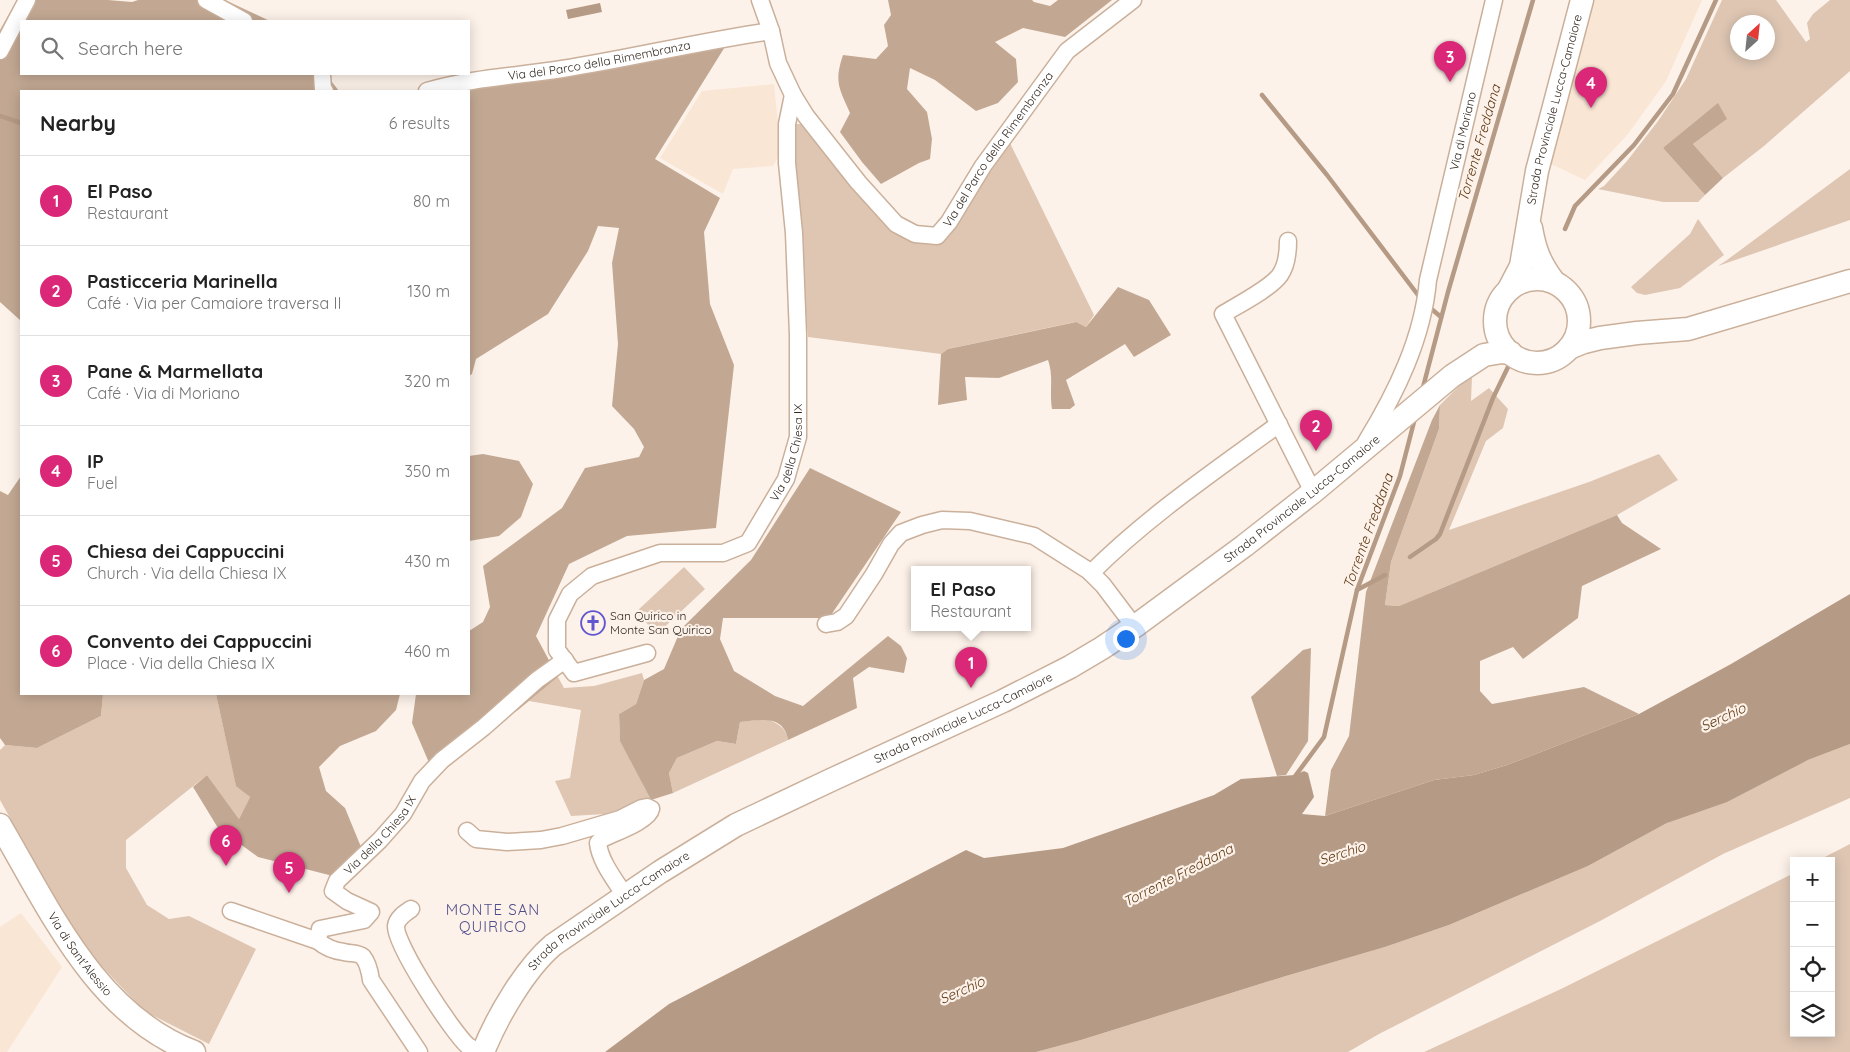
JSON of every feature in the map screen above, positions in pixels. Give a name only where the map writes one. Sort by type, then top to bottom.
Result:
[{"type":"main road","name":"Strada Provinciale Lucca-Camaiore","points":[[1509,289],[1521,266],[1537,171],[1582,0]]},
{"type":"main road","name":"Strada Provinciale Lucca-Camaiore","points":[[1530,220],[1536,251],[1545,270],[1554,282]]},
{"type":"main road","points":[[1569,348],[1579,328],[1579,314],[1568,292],[1554,282],[1544,279],[1526,280],[1509,289],[1500,301],[1496,316],[1497,333],[1500,340],[1511,353],[1526,361],[1541,362],[1557,358],[1569,348],[1592,340],[1638,333],[1688,329],[1850,281]]},
{"type":"main road","points":[[1577,307],[1601,323],[1638,333]]},
{"type":"main road","name":"Strada Provinciale Lucca-Camaiore","points":[[1452,376],[1496,316]]},
{"type":"main road","name":"Strada Provinciale Lucca-Camaiore","points":[[483,1052],[495,1026],[542,955],[553,945],[625,896],[683,857],[736,825],[1004,701],[1070,667],[1134,626],[1244,546],[1358,454],[1401,413],[1452,376],[1484,354],[1511,353]]},
{"type":"main road","name":"Via di Sant'Alessio","points":[[0,825],[67,940],[107,992],[155,1032],[194,1052]]},
{"type":"street","points":[[0,50],[27,0]]},
{"type":"street","points":[[206,0],[242,20]]},
{"type":"street","name":"Via del Parco della Rimembranza","points":[[760,0],[771,31],[778,63],[793,95],[806,116],[858,182],[896,224],[915,234],[936,236],[949,222],[983,166],[1067,51],[1134,0]]},
{"type":"street","name":"Via di Moriano","points":[[1401,413],[1401,382],[1424,309],[1428,280],[1494,0]]},
{"type":"street","name":"Via del Parco della Rimembranza","points":[[431,90],[498,77],[562,69],[771,31]]},
{"type":"street","points":[[322,75],[323,90]]},
{"type":"street","name":"Via della Chiesa IX","points":[[318,941],[320,929],[364,920],[371,912],[333,891],[337,880],[380,840],[403,814],[422,781],[462,743],[484,727],[537,680],[564,660],[557,650],[557,620],[570,594],[592,576],[660,553],[723,553],[748,543],[786,479],[798,437],[796,280],[794,233],[787,163],[787,124],[793,95]]},
{"type":"street","points":[[1288,241],[1288,254],[1280,275],[1274,282],[1223,314],[1313,492]]},
{"type":"street","points":[[1091,573],[1118,546],[1155,516],[1280,424]]},
{"type":"street","points":[[826,624],[837,622],[846,616],[891,544],[900,533],[942,520],[970,521],[1034,536],[1091,573],[1103,585],[1134,626]]},
{"type":"street","points":[[564,660],[574,673],[647,652]]},
{"type":"street","points":[[467,831],[476,839],[507,842],[541,840],[620,820],[632,812],[647,807],[651,809],[650,813],[644,819],[602,839],[598,843],[603,860],[625,896]]},
{"type":"street","points":[[411,909],[398,920],[396,927],[401,944],[423,984],[442,1012],[467,1046],[478,1052]]},
{"type":"street","points":[[231,911],[318,941],[325,947],[363,957],[368,966],[371,980],[419,1052]]},
{"type":"shaded area","points":[[17,0],[108,0],[132,2],[138,0],[225,0],[268,20],[20,20],[20,75],[329,75],[338,90],[20,90],[20,320],[0,302],[0,30]]},
{"type":"shaded area","points":[[888,0],[1032,0],[1050,6],[1058,0],[1112,0],[1065,37],[1023,28],[995,42],[1016,59],[1018,82],[998,103],[976,111],[935,80],[910,68],[907,89],[927,112],[932,139],[930,159],[881,184],[840,132],[850,113],[838,79],[843,55],[876,59],[888,46],[884,25],[891,15]]},
{"type":"shaded area","points":[[1586,0],[1702,0],[1666,81],[1628,134],[1585,180],[1540,159]]},
{"type":"shaded area","points":[[1722,0],[1776,0],[1806,42],[1810,39],[1807,23],[1813,14],[1830,0],[1850,0],[1850,71],[1764,146],[1723,178],[1693,144],[1727,119],[1663,148],[1705,195],[1698,202],[1663,202],[1598,189],[1604,186],[1627,161],[1658,121],[1686,79]]},
{"type":"shaded area","points":[[728,42],[655,159],[720,198],[704,232],[710,304],[734,365],[716,528],[627,536],[569,564],[536,636],[558,677],[518,710],[430,765],[412,723],[416,695],[470,695],[470,630],[483,622],[490,607],[483,566],[562,508],[585,468],[639,457],[644,447],[634,429],[612,406],[618,344],[612,263],[619,228],[598,226],[588,251],[548,314],[476,359],[470,375],[470,90],[438,90]]},
{"type":"shaded area","points":[[774,84],[781,152],[773,166],[733,169],[723,194],[660,158],[702,91]]},
{"type":"shaded area","points":[[1718,103],[1727,119],[1693,144],[1723,178],[1705,195],[1663,148]]},
{"type":"shaded area","points":[[796,124],[804,124],[897,230],[947,236],[954,230],[1009,141],[1094,315],[1086,327],[1075,322],[948,349],[941,354],[808,337],[796,209]]},
{"type":"shaded area","points":[[1850,169],[1850,220],[1718,266],[1727,260]]},
{"type":"shaded area","points":[[1698,219],[1724,255],[1680,288],[1645,295],[1637,293],[1631,287],[1690,234]]},
{"type":"shaded area","points":[[1118,287],[1149,300],[1171,335],[1134,357],[1125,344],[1066,380],[1075,405],[1070,409],[1052,409],[1051,372],[1048,360],[999,378],[965,377],[967,400],[938,405],[941,354],[948,349],[1076,322],[1086,327]]},
{"type":"shaded area","points":[[1468,377],[1472,377],[1471,401],[1489,388],[1508,409],[1503,428],[1486,441],[1449,530],[1589,482],[1659,454],[1678,480],[1617,515],[1399,606],[1385,605],[1391,562],[1439,429],[1440,405]]},
{"type":"shaded area","points":[[1440,405],[1439,429],[1391,562],[1385,605],[1399,606],[1617,515],[1622,523],[1661,549],[1582,586],[1578,618],[1523,659],[1513,647],[1480,661],[1480,691],[1492,704],[1584,687],[1639,714],[1507,765],[1474,775],[1434,780],[1325,816],[1331,770],[1349,736],[1366,592],[1432,420]]},
{"type":"shaded area","points":[[483,454],[519,461],[533,484],[521,517],[499,536],[470,541],[470,456]]},
{"type":"shaded area","points":[[810,468],[901,512],[829,618],[723,618],[720,639],[734,671],[775,696],[803,706],[888,636],[901,646],[907,658],[904,673],[869,667],[853,678],[857,708],[788,740],[786,732],[776,722],[762,720],[740,722],[736,744],[717,741],[677,758],[669,773],[673,793],[651,800],[620,741],[619,714],[636,704],[644,680],[664,669],[681,629],[751,560]]},
{"type":"shaded area","points":[[20,477],[20,695],[103,695],[101,716],[37,748],[5,745],[0,738],[0,491],[8,495]]},
{"type":"shaded area","points":[[684,567],[705,589],[657,634],[636,612]]},
{"type":"shaded area","points":[[1311,648],[1308,741],[1286,775],[1277,776],[1251,697],[1303,650]]},
{"type":"shaded area","points":[[642,673],[644,680],[636,704],[619,714],[620,740],[651,800],[605,814],[571,816],[555,781],[570,778],[581,710],[529,701],[558,677],[564,688],[594,686]]},
{"type":"shaded area","points":[[103,695],[216,695],[236,785],[250,797],[239,819],[207,775],[126,840],[126,868],[147,905],[169,919],[189,916],[256,949],[209,1044],[144,1011],[79,942],[0,800],[0,750],[5,745],[37,748],[101,716]]},
{"type":"shaded area","points":[[216,695],[400,695],[396,710],[376,731],[340,746],[319,767],[326,791],[345,808],[361,847],[333,876],[258,857],[218,828],[193,787],[207,775],[239,819],[250,797],[236,786]]},
{"type":"shaded area","points":[[767,719],[778,724],[783,729],[788,740],[673,793],[669,773],[677,758],[717,741],[736,744],[740,722]]},
{"type":"shaded area","points":[[1850,744],[1850,798],[1723,854],[1600,921],[1379,1034],[1348,1052],[1036,1052],[1385,947],[1449,925],[1588,866],[1667,823],[1808,760]]},
{"type":"shaded area","points":[[1850,844],[1850,1052],[1424,1052],[1561,989],[1790,875],[1790,1037],[1835,1037],[1835,857],[1825,857]]},
{"type":"shaded area","points":[[21,913],[62,967],[7,1052],[0,1052],[0,927]]},
{"type":"water","points":[[600,3],[602,12],[568,19],[566,10]]},
{"type":"water","name":"Serchio","points":[[1850,594],[1850,744],[1808,760],[1727,802],[1667,823],[1588,866],[1449,925],[1385,947],[1036,1052],[605,1052],[669,1004],[966,850],[984,858],[1063,848],[1214,795],[1241,779],[1295,775],[1304,771],[1308,773],[1314,797],[1302,814],[1325,816],[1434,780],[1474,775],[1507,765],[1639,714],[1731,664]]},
{"type":"waterway","name":"Torrente Freddana","points":[[1422,391],[1448,292],[1533,0]]},
{"type":"waterway","points":[[1565,229],[1575,206],[1634,145],[1673,94],[1716,0]]},
{"type":"waterway","points":[[1262,95],[1327,175],[1421,299]]},
{"type":"waterway","points":[[0,116],[20,123]]},
{"type":"waterway","points":[[1428,306],[1441,317]]},
{"type":"waterway","points":[[1410,557],[1436,539],[1440,534],[1493,398],[1509,365]]},
{"type":"waterway","name":"Torrente Freddana","points":[[1293,779],[1324,737],[1357,590],[1400,476],[1415,418]]},
{"type":"waterway","points":[[1357,590],[1385,575]]},
{"type":"place","name":"Pane & Marmellata","points":[[1450,82]]},
{"type":"place","name":"IP","points":[[1591,108]]},
{"type":"place","name":"Pasticceria Marinella","points":[[1316,451]]},
{"type":"place","name":"San Quirico in Monte San Quirico","points":[[593,623]]},
{"type":"place","name":"El Paso","points":[[971,688]]},
{"type":"place","name":"Convento dei Cappuccini","points":[[226,866]]},
{"type":"place","name":"Chiesa dei Cappuccini","points":[[289,893]]},
{"type":"district","name":"MONTE SAN QUIRICO","points":[[493,918]]}]
